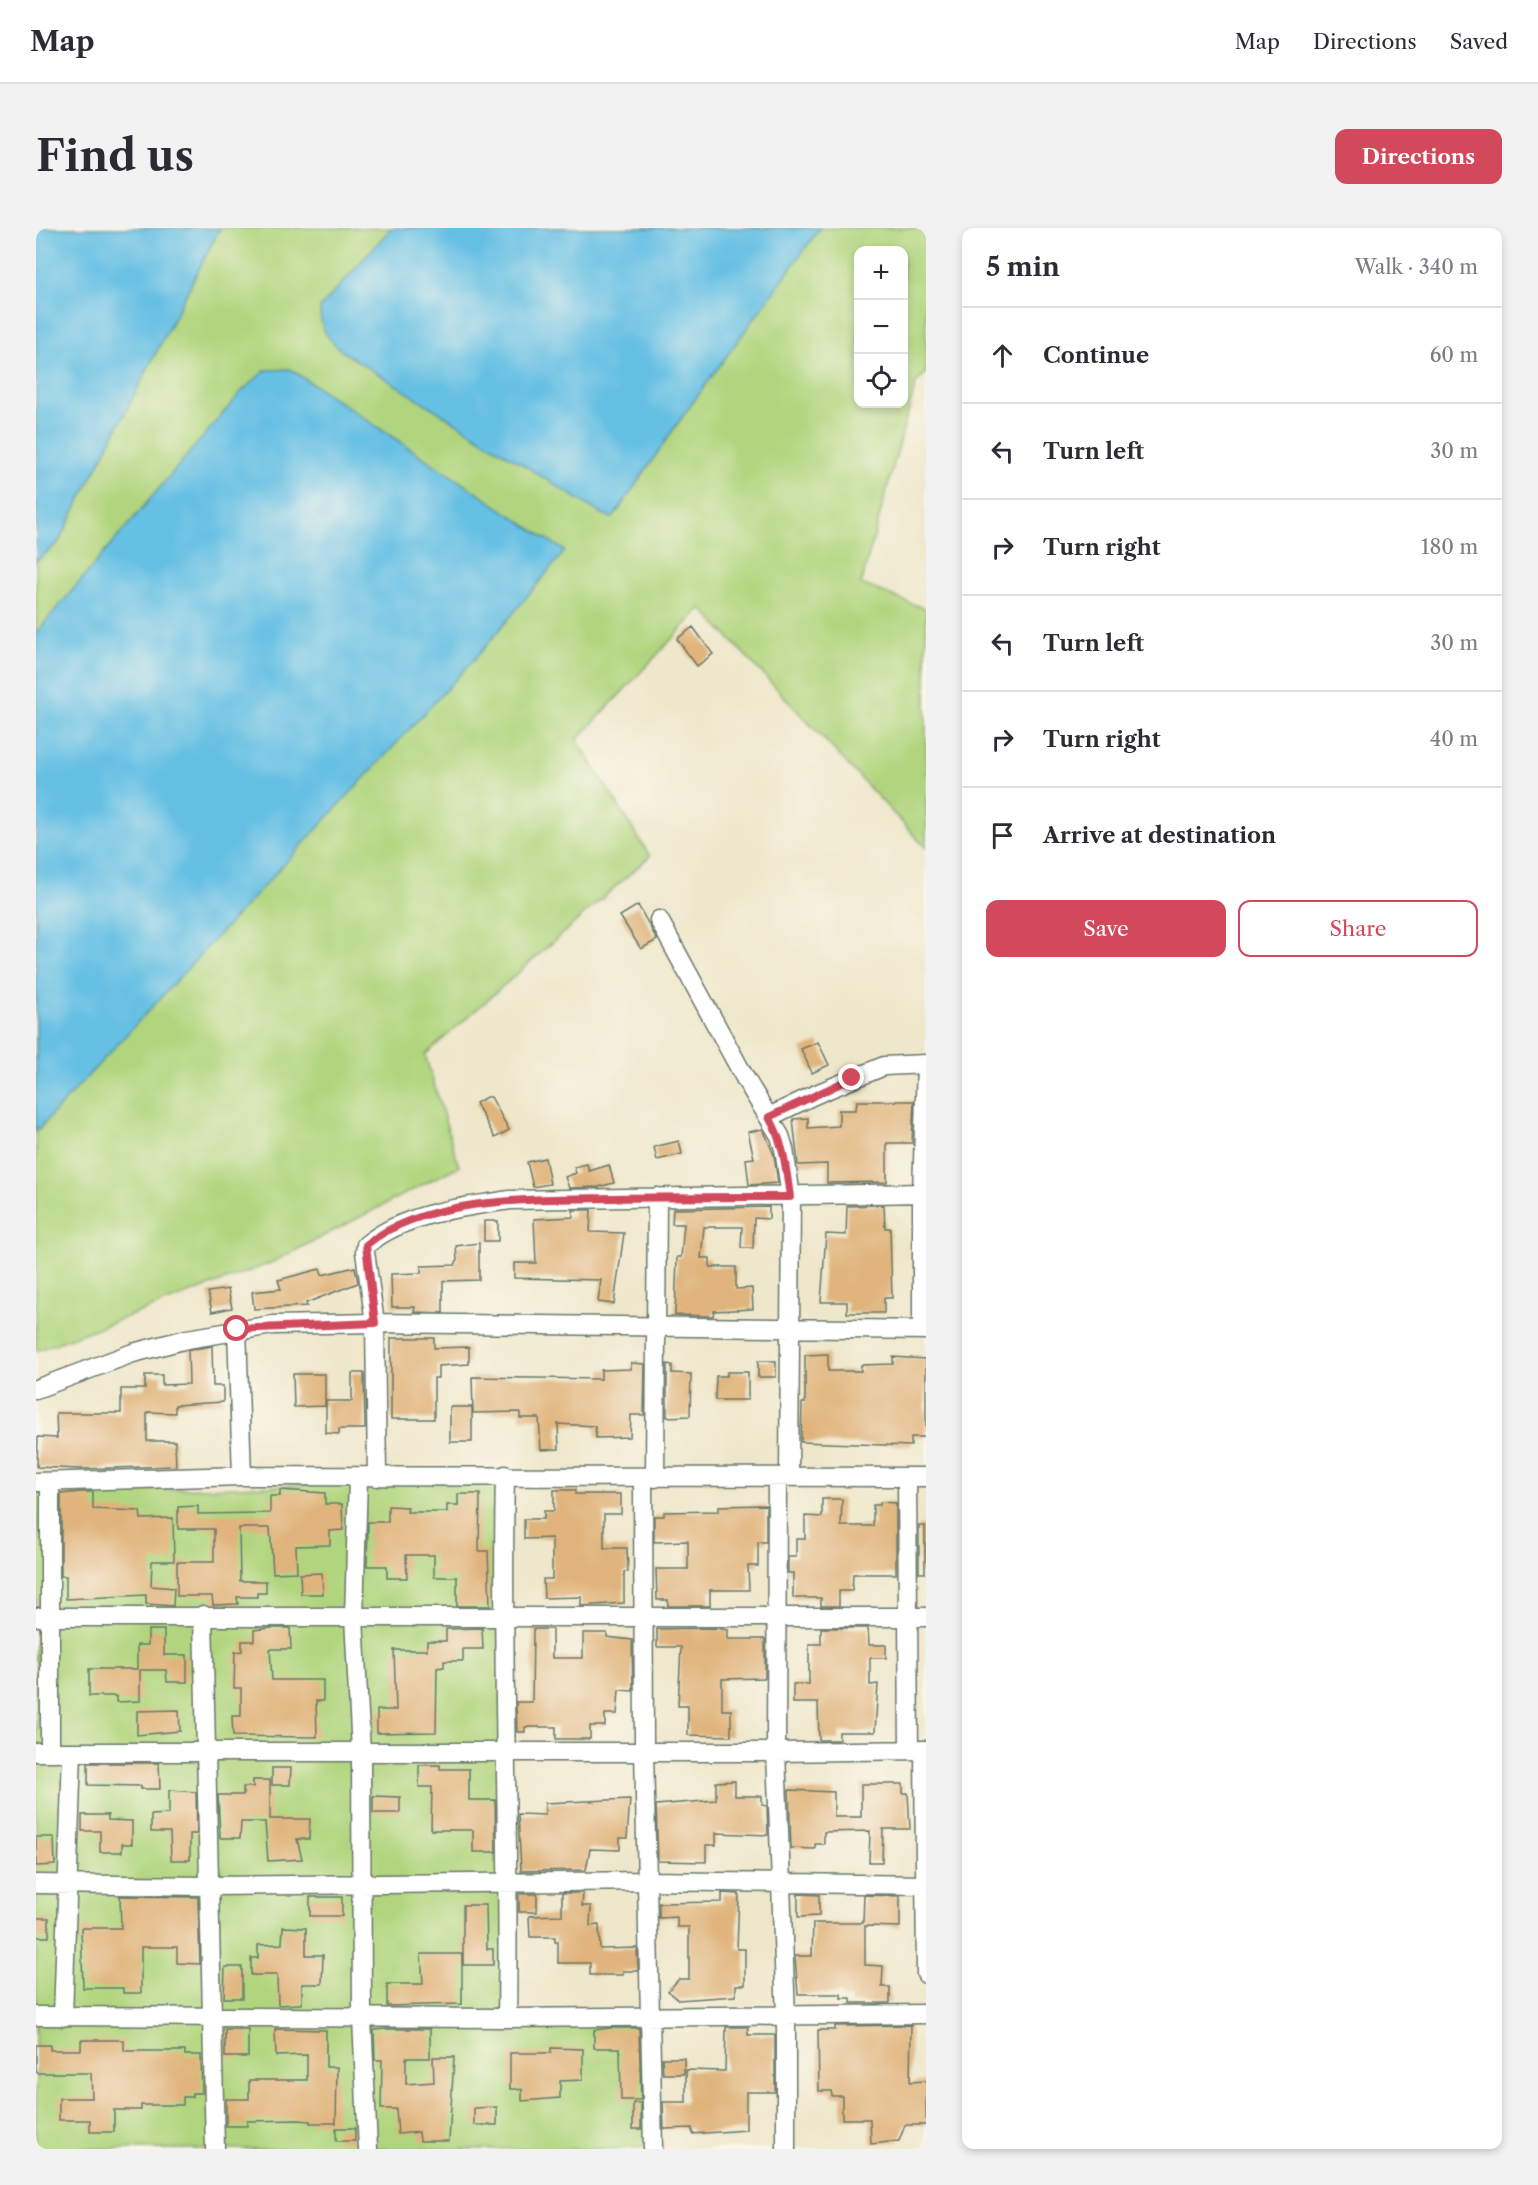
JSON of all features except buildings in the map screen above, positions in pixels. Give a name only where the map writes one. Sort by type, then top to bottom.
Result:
[{"type":"street","points":[[659,920],[746,1080],[780,1136],[784,1149],[790,1197],[792,1327],[777,1616],[776,1752],[786,2017],[786,2149]]},
{"type":"street","points":[[36,1389],[133,1353],[237,1329],[375,1323],[517,1327],[657,1326],[924,1330],[926,1064],[884,1066],[814,1095],[769,1117]]},
{"type":"street","points":[[368,2149],[362,2018],[361,1752],[354,1618],[368,1477],[375,1323],[366,1245],[384,1230],[455,1208],[510,1200],[924,1193]]},
{"type":"street","points":[[653,2149],[649,1881],[644,1750],[644,1617],[657,1326],[657,1197]]},
{"type":"street","points":[[237,1329],[242,1476]]},
{"type":"street","points":[[505,1475],[502,1616],[509,1883],[507,2018]]},
{"type":"street","points":[[919,1750],[43,1752],[43,1482],[242,1476],[926,1477]]},
{"type":"street","points":[[907,1478],[917,1617],[919,1750],[926,1885],[926,1974]]},
{"type":"street","points":[[43,1617],[203,1615],[354,1618],[917,1617]]},
{"type":"street","points":[[203,1615],[210,2018],[215,2149]]},
{"type":"street","points":[[63,2017],[72,1752]]},
{"type":"street","points":[[36,1884],[208,1886],[362,1882],[649,1881],[781,1885],[926,1885]]},
{"type":"street","points":[[36,2016],[507,2018],[926,2014]]},
{"type":"green space","points":[[220,228],[926,228],[926,373],[916,383],[861,584],[926,609],[926,848],[701,608],[577,740],[650,856],[425,1055],[459,1166],[271,1263],[36,1351],[36,561],[58,543]]},
{"type":"green space","points":[[499,1479],[512,2016],[646,2022],[646,2147],[615,2149],[36,2149],[36,1493]]},
{"type":"water","points":[[36,228],[220,228],[58,543],[36,561]]},
{"type":"water","points":[[391,228],[820,228],[675,427],[613,518],[600,513],[343,352],[329,338],[321,322],[320,308]]},
{"type":"water","points":[[290,369],[565,551],[481,652],[36,1132],[36,633],[242,391],[266,370]]},
{"type":"route","points":[[237,1329],[273,1325],[375,1323],[366,1245],[384,1230],[455,1208],[510,1200],[790,1197],[784,1149],[780,1136],[769,1117],[852,1078]]}]
